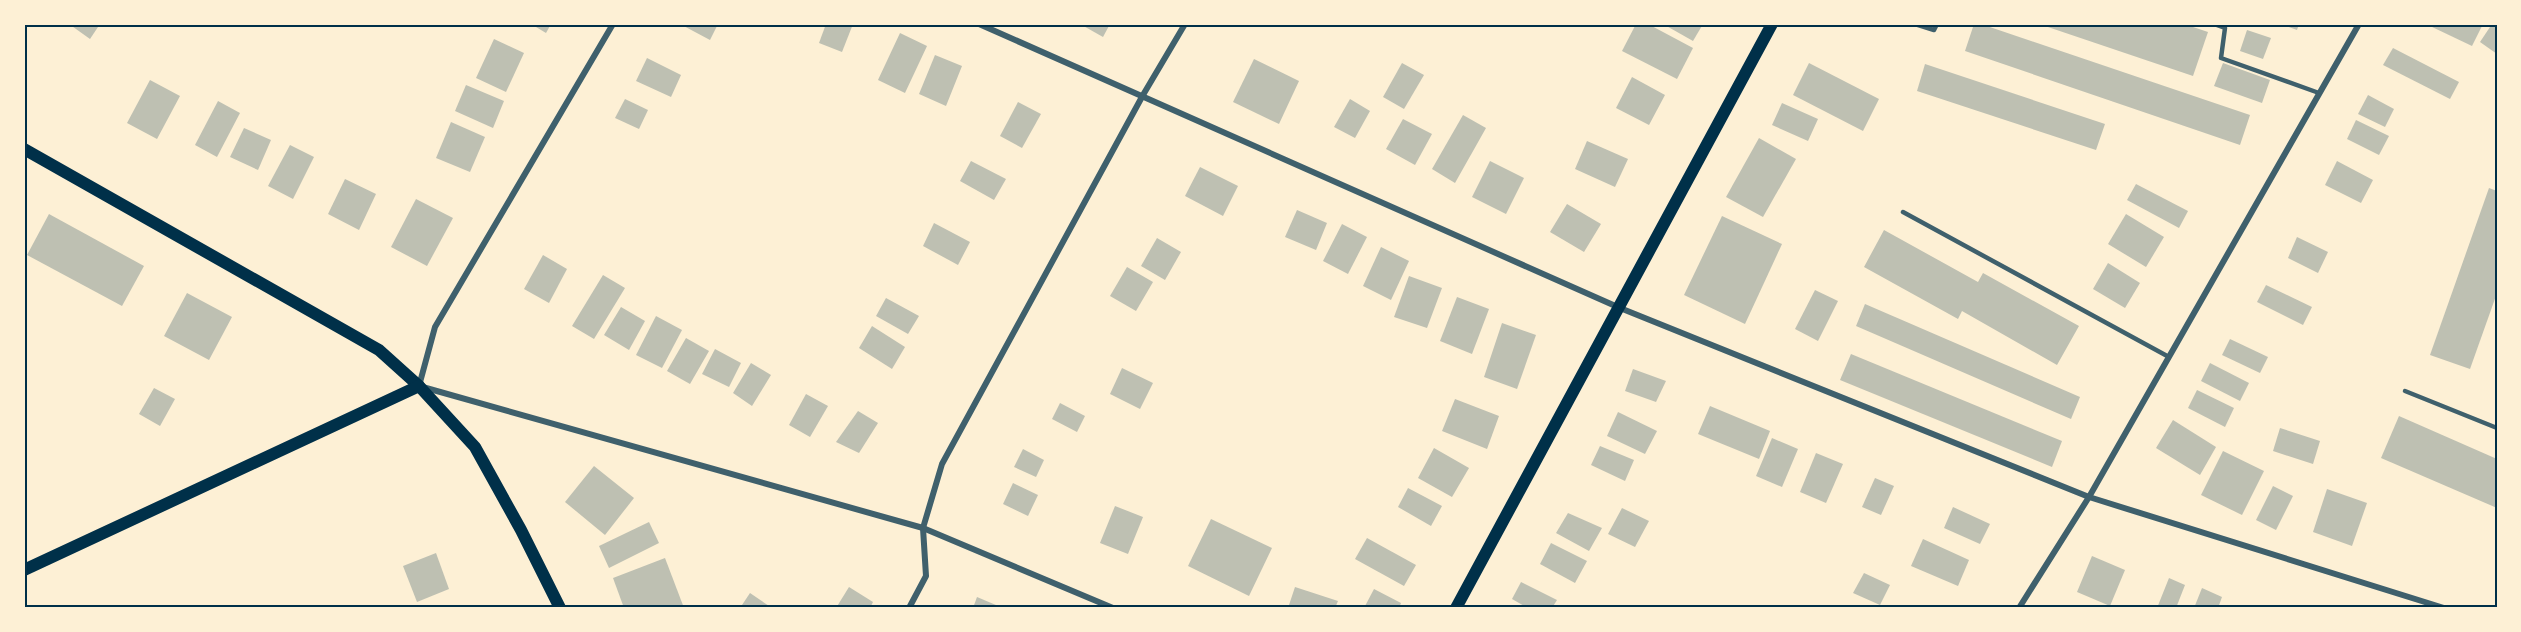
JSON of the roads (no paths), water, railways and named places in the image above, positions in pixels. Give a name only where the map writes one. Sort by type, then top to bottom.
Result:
[{"type":"main road","points":[[1456,608],[1772,24]]},
{"type":"main road","points":[[24,149],[379,350],[419,386],[475,447],[560,608]]},
{"type":"main road","points":[[24,570],[419,386]]},
{"type":"street","points":[[613,24],[435,327],[419,386],[923,528],[1113,608]]},
{"type":"street","points":[[979,24],[1620,308],[2089,497],[2444,608]]},
{"type":"street","points":[[909,608],[926,576],[923,528],[942,464],[1143,95],[1185,24]]},
{"type":"street","points":[[2019,608],[2089,497],[2359,24]]},
{"type":"lane","points":[[1915,24],[1934,30],[1937,24]]},
{"type":"lane","points":[[2214,24],[2225,28],[2221,58],[2319,93]]},
{"type":"lane","points":[[1903,212],[2169,357]]},
{"type":"lane","points":[[2405,391],[2497,428]]}]
